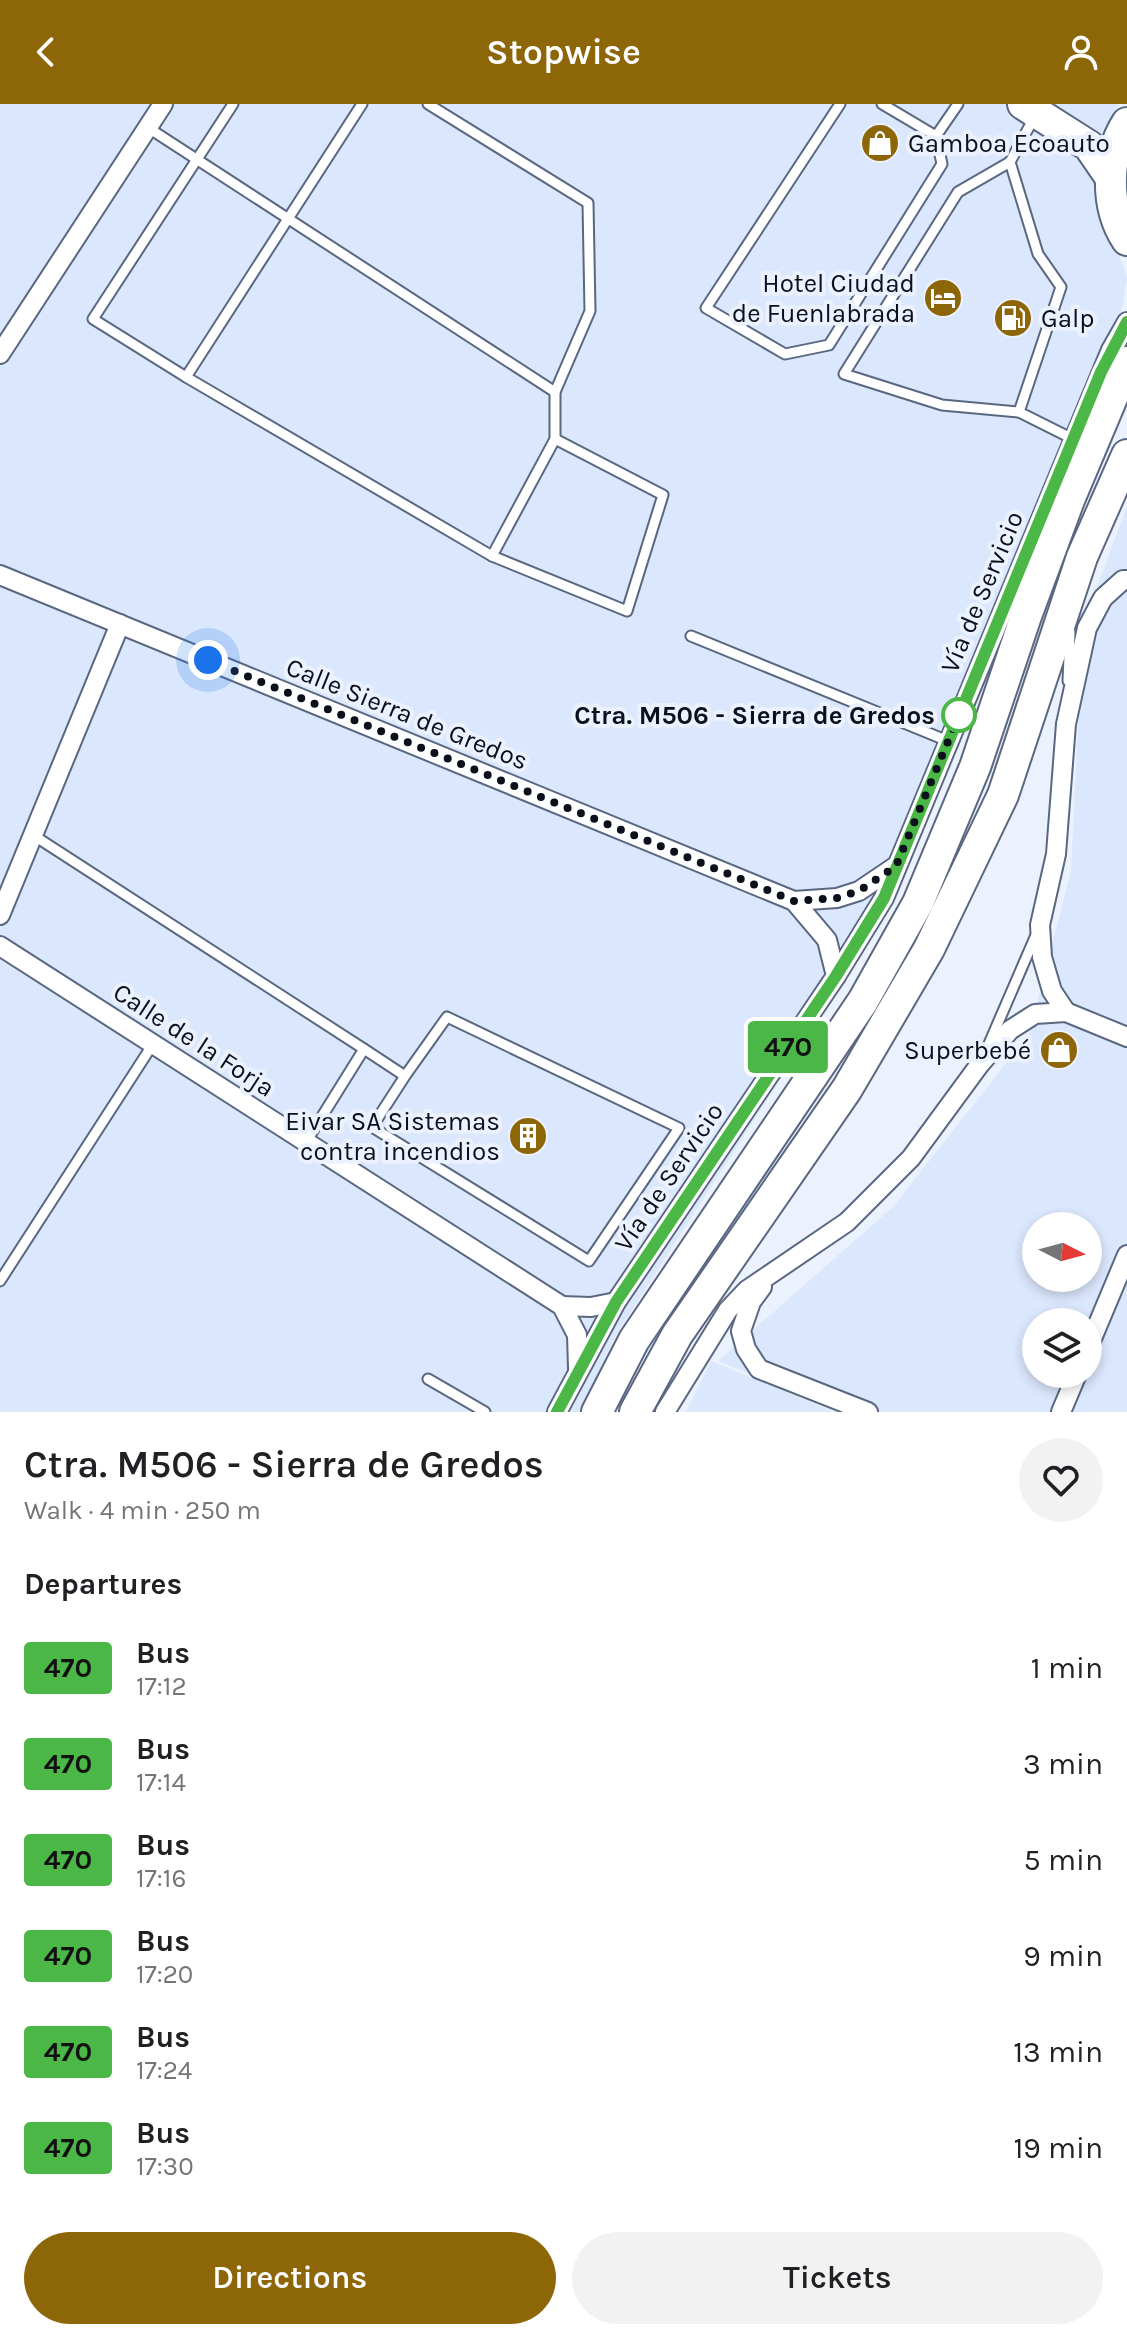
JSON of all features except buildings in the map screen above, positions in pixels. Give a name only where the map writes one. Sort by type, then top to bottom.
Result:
[{"type":"main road","points":[[1030,108],[1089,146],[1111,178]]},
{"type":"main road","points":[[1127,123],[1119,136],[1111,178],[1113,207],[1127,240]]},
{"type":"main road","points":[[597,1412],[634,1340],[863,1001],[918,903],[975,767],[1069,500],[1127,362]]},
{"type":"main road","points":[[635,1412],[677,1335],[847,1089],[929,949],[1003,795],[1082,557],[1127,455]]},
{"type":"street","points":[[0,354],[163,104]]},
{"type":"street","name":"Vía de Servicio","points":[[557,1412],[616,1302],[836,976],[884,898],[1073,439],[1111,350],[1127,322]]},
{"type":"street","name":"Calle Sierra de Gredos","points":[[0,575],[794,901],[837,898],[859,891],[896,866]]},
{"type":"street","points":[[1066,1012],[1052,991],[1042,957],[1040,925],[1056,854],[1066,724],[1087,628],[1103,598],[1127,580]]},
{"type":"street","points":[[0,915],[120,624]]},
{"type":"street","name":"Calle Sierra de Gredos","points":[[794,901],[827,940],[836,976]]},
{"type":"street","name":"Calle de la Forja","points":[[0,946],[562,1306]]},
{"type":"street","points":[[665,1412],[728,1310],[747,1290],[847,1222],[900,1169],[940,1121],[980,1064],[1010,1030],[1035,1014],[1066,1012],[1127,1037]]},
{"type":"street","points":[[1102,1315],[1127,1255]]},
{"type":"street","points":[[768,1278],[751,1302],[741,1331],[746,1349],[759,1369],[868,1412]]},
{"type":"street","points":[[579,1372],[577,1335],[562,1306],[591,1307],[616,1302]]},
{"type":"street","points":[[1061,1412],[1071,1388]]},
{"type":"lane","points":[[233,104],[93,319],[492,556],[627,611],[663,495],[555,439]]},
{"type":"lane","points":[[186,377],[362,104]]},
{"type":"lane","points":[[428,104],[588,203],[590,311],[555,392],[555,439],[492,556]]},
{"type":"lane","points":[[840,104],[706,308],[785,354],[829,345],[942,164],[936,136],[958,104]]},
{"type":"lane","points":[[882,104],[936,136]]},
{"type":"lane","points":[[1019,412],[1061,287],[1038,254],[1010,162],[1030,108]]},
{"type":"lane","points":[[147,127],[555,392]]},
{"type":"lane","points":[[1010,162],[958,192],[844,374],[942,405],[1019,412],[1073,439]]},
{"type":"lane","points":[[1066,724],[1072,590]]},
{"type":"lane","points":[[691,636],[948,741]]},
{"type":"lane","points":[[33,835],[405,1076]]},
{"type":"lane","points":[[980,1064],[1040,925]]},
{"type":"lane","points":[[447,1017],[679,1128],[589,1261],[372,1127],[405,1076],[447,1017]]},
{"type":"lane","points":[[0,1281],[153,1044]]},
{"type":"lane","points":[[306,1142],[364,1049]]},
{"type":"lane","points":[[428,1379],[485,1412]]},
{"type":"shaded area","points":[[0,104],[1118,104],[1091,172],[1127,278],[1114,356],[897,898],[616,1335],[580,1412],[0,1412]]},
{"type":"shaded area","points":[[1127,506],[1127,1412],[842,1412],[718,1361],[893,1207],[1029,1034],[1071,871],[1083,626]]},
{"type":"shaded area","points":[[711,1361],[834,1412],[686,1412]]},
{"type":"bus line","name":"470","points":[[557,1412],[616,1302],[836,976],[884,898],[1101,372],[1127,322]]},
{"type":"place","name":"Gamboa Ecoauto","points":[[880,143]]},
{"type":"place","name":"Hotel Ciudad de Fuenlabrada","points":[[943,298]]},
{"type":"place","name":"Galp","points":[[1013,318]]},
{"type":"place","name":"Ctra. M506 - Sierra de Gredos","points":[[959,715]]},
{"type":"place","name":"Superbebé","points":[[1059,1050]]},
{"type":"place","name":"Eivar SA Sistemas contra incendios","points":[[528,1136]]},
{"type":"route","points":[[208,660],[794,901],[837,898],[859,891],[896,866],[959,715]]}]
